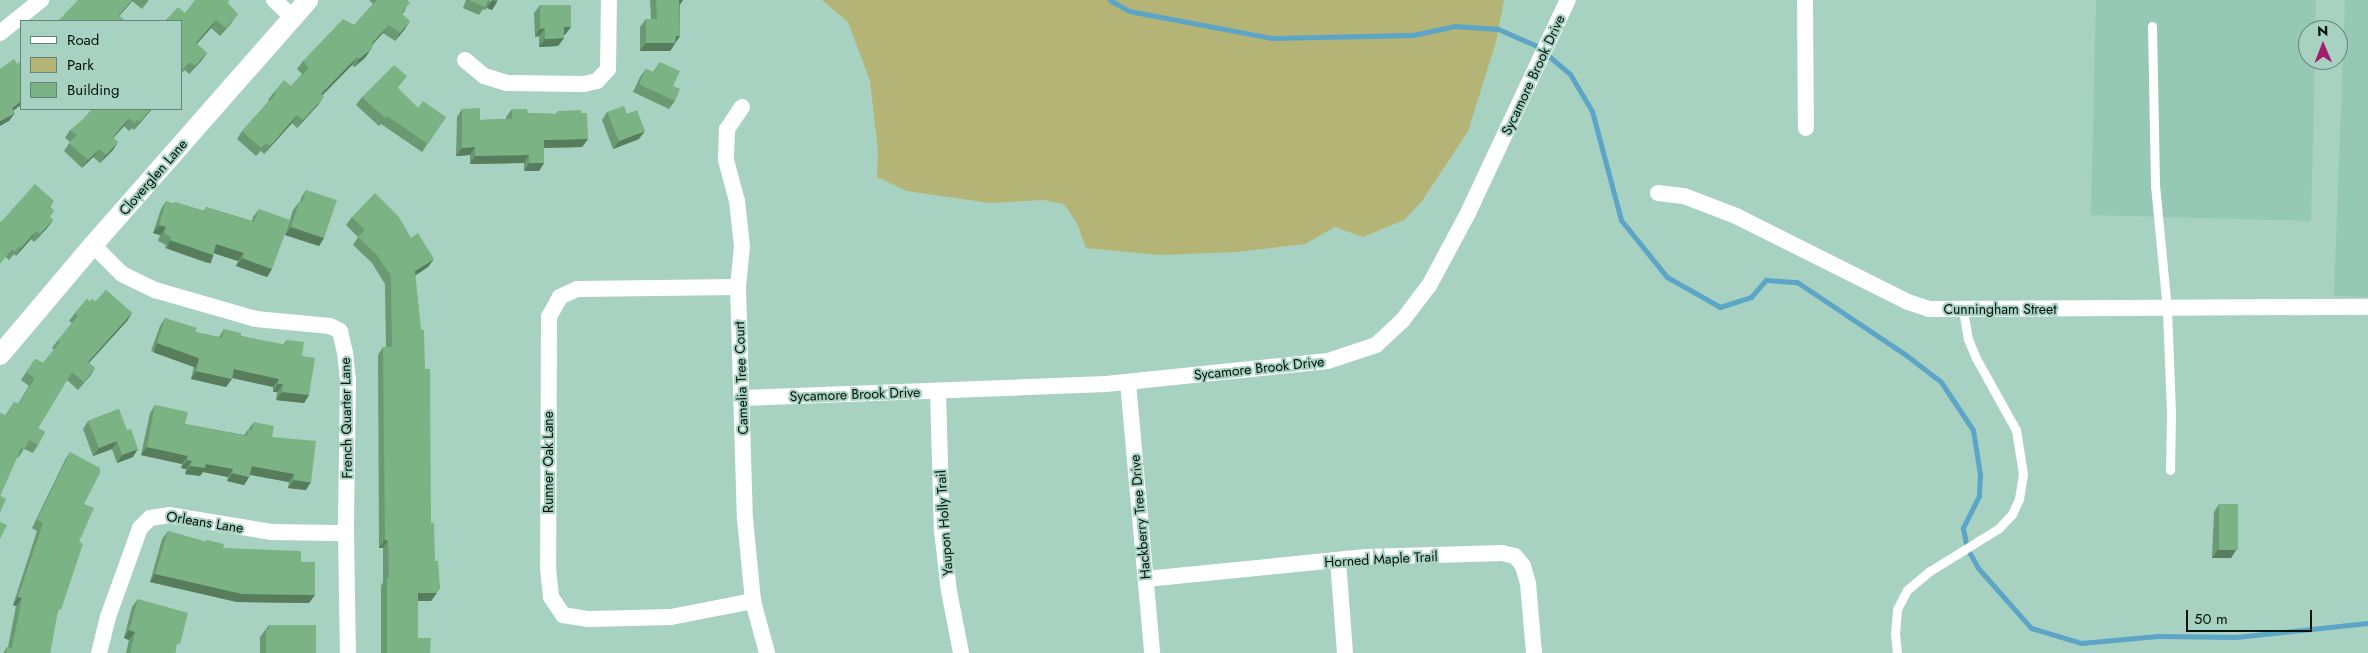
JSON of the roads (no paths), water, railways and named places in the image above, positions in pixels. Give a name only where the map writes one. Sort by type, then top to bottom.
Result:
[{"type":"street","points":[[0,33],[41,0]]},
{"type":"street","points":[[274,0],[292,17]]},
{"type":"street","name":"Cloverglen Lane","points":[[0,356],[93,245],[308,0]]},
{"type":"street","points":[[465,60],[484,76],[507,83],[584,84],[597,81],[608,68],[609,0]]},
{"type":"street","points":[[1805,0],[1806,128]]},
{"type":"street","name":"Sycamore Brook Drive","points":[[742,398],[1128,382],[1328,361],[1376,345],[1402,321],[1430,284],[1468,213],[1568,2]]},
{"type":"street","name":"Camelia Tree Court","points":[[742,107],[727,129],[726,160],[737,201],[742,246],[738,288],[745,520],[752,601],[767,653]]},
{"type":"street","name":"Cunningham Street","points":[[1658,193],[1684,196],[1736,216],[1908,302],[1929,309],[2368,307]]},
{"type":"street","name":"French Quarter Lane","points":[[93,245],[122,274],[155,290],[256,319],[330,326],[340,331],[348,379],[346,531],[348,653]]},
{"type":"street","name":"Runner Oak Lane","points":[[738,288],[577,289],[560,297],[548,317],[548,568],[551,598],[563,615],[590,619],[671,617],[752,601]]},
{"type":"street","name":"Hackberry Tree Drive","points":[[1128,382],[1152,653]]},
{"type":"street","name":"Yaupon Holly Trail","points":[[938,391],[942,530],[948,591],[962,653]]},
{"type":"street","name":"Orleans Lane","points":[[99,653],[108,617],[140,528],[150,518],[170,515],[272,532],[317,533],[346,531]]},
{"type":"street","name":"Horned Maple Trail","points":[[1146,579],[1338,560],[1502,554],[1515,556],[1523,566],[1528,583],[1534,653]]},
{"type":"street","points":[[1338,560],[1345,653]]},
{"type":"lane","points":[[2152,26],[2155,185],[2167,309],[2171,414],[2170,470]]},
{"type":"lane","points":[[1897,653],[1895,634],[1897,609],[1907,590],[1930,571],[1999,528],[2012,514],[2019,499],[2023,474],[2016,430],[1976,358],[1968,339],[1962,310]]},
{"type":"waterway","points":[[1110,0],[1129,11],[1272,38],[1413,35],[1455,26],[1498,29],[1537,46],[1570,74],[1592,111],[1621,220],[1667,277],[1720,307],[1751,297],[1766,280],[1797,282],[1906,355],[1941,382],[1973,430],[1980,474],[1979,496],[1963,528],[1967,548],[1978,568],[2031,628],[2081,643],[2158,636],[2236,637],[2368,623]]}]
